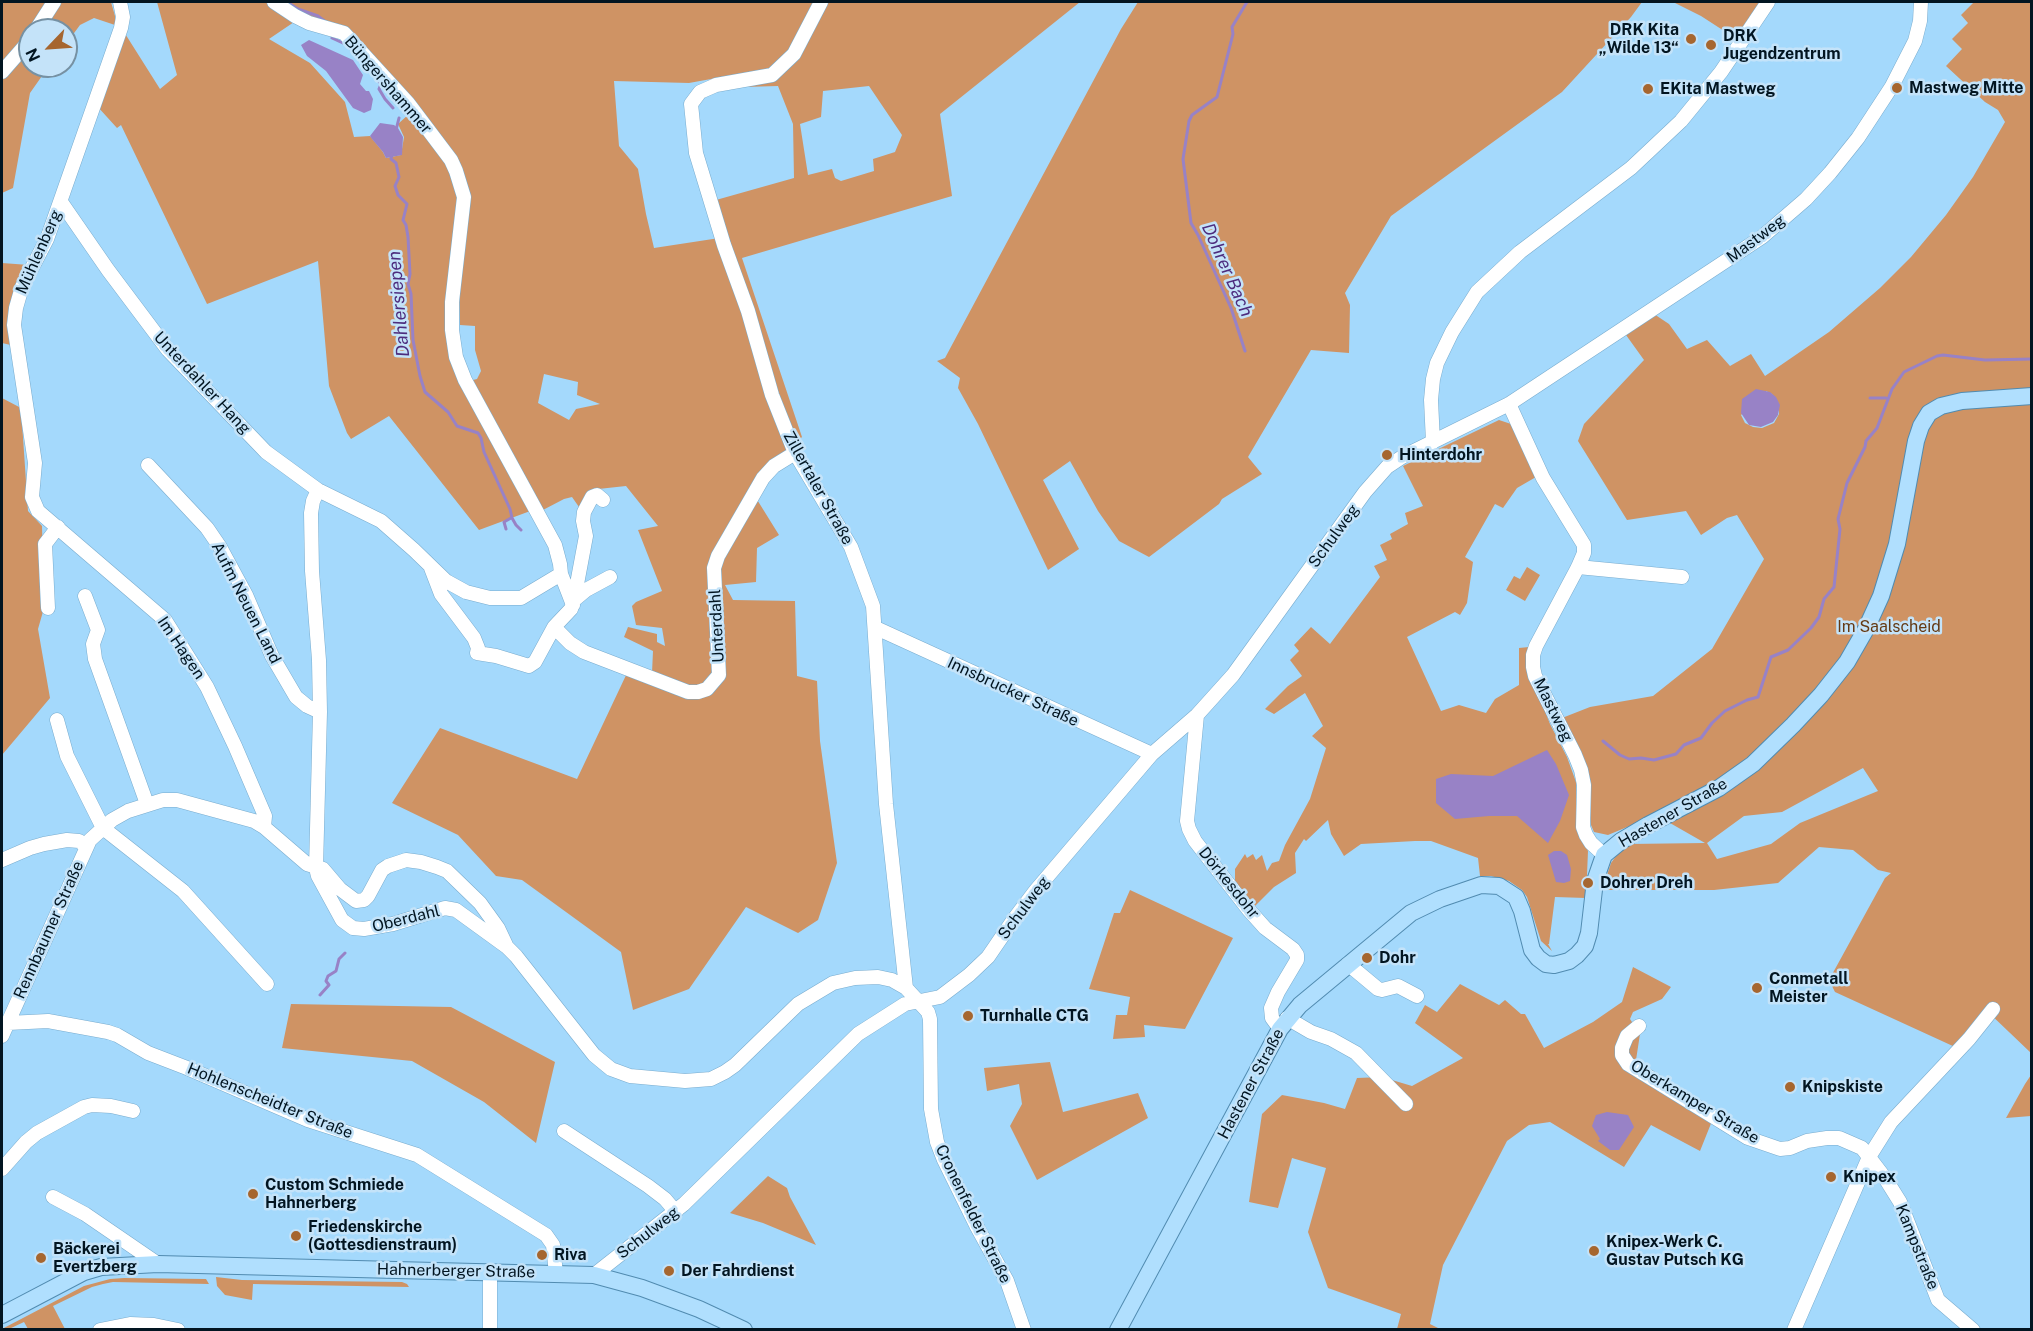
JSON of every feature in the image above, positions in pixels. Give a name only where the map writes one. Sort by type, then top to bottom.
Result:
[{"type":"main road","name":"Hastener Straße","points":[[1118,1329],[1284,1023],[1348,964],[1411,913],[1440,899],[1481,885],[1499,886],[1516,897],[1532,951],[1546,964],[1554,965],[1569,961],[1577,955],[1585,946],[1589,933],[1595,881],[1604,855],[1621,841],[1719,788],[1753,764],[1821,695],[1846,662],[1866,629],[1881,596],[1897,544],[1916,441],[1921,426],[1929,414],[1941,406],[1962,401],[2016,399],[2031,396]]},
{"type":"main road","name":"Hahnerberger Straße","points":[[2,1315],[84,1272],[101,1267],[158,1264],[594,1275],[642,1288],[744,1329]]},
{"type":"street","points":[[44,18],[54,2]]},
{"type":"street","name":"Mühlenberg","points":[[38,510],[32,497],[35,463],[14,325],[16,308],[21,287],[47,239],[61,202],[121,28],[123,17],[120,2]]},
{"type":"street","name":"Büngershammer","points":[[274,2],[309,23],[344,33],[408,103],[451,160],[464,197],[452,302],[452,330],[456,357],[465,380],[555,545],[561,574]]},
{"type":"street","name":"Zillertaler Straße","points":[[821,2],[794,54],[772,75],[716,86],[700,92],[691,104],[696,153],[724,245],[748,311],[772,395],[795,453],[851,548],[873,606],[886,804],[906,988]]},
{"type":"street","points":[[1433,442],[1431,400],[1437,363],[1452,332],[1477,292],[1520,252],[1631,168],[1680,121],[1721,72],[1768,2]]},
{"type":"street","name":"Mastweg","points":[[1387,467],[1402,457],[1509,404],[1761,237],[1806,199],[1858,138],[1892,86],[1915,41],[1920,21],[1921,2]]},
{"type":"street","points":[[2,72],[18,54]]},
{"type":"street","name":"Unterdahler Hang","points":[[61,202],[168,350],[266,452],[318,489]]},
{"type":"street","name":"Mastweg","points":[[1509,404],[1543,478],[1584,545],[1584,554],[1578,567],[1536,646],[1533,667],[1535,676],[1581,770],[1584,786],[1583,827],[1586,835],[1604,855]]},
{"type":"street","name":"Unterdahl","points":[[555,627],[570,644],[591,654],[688,692],[698,692],[707,688],[719,675],[714,568],[718,557],[763,478],[774,466],[795,453]]},
{"type":"street","name":"Aufm Neuen Land","points":[[148,465],[207,528],[246,595],[272,656],[296,697],[307,706],[320,712]]},
{"type":"street","name":"Schulweg","points":[[594,1275],[676,1212],[858,1034],[905,1004],[940,997],[988,957],[1036,890],[1152,754],[1197,715],[1233,675],[1365,492],[1387,467]]},
{"type":"street","points":[[318,489],[381,521],[431,568],[460,590],[476,596],[521,598],[561,574],[573,603]]},
{"type":"street","name":"Oberdahl","points":[[318,489],[312,501],[311,513],[312,571],[319,660],[316,868],[318,876],[342,921],[353,928],[364,929],[393,924],[450,908],[465,915],[507,947]]},
{"type":"street","points":[[573,603],[586,536],[584,512],[592,497],[597,495],[603,500]]},
{"type":"street","name":"Im Hagen","points":[[38,510],[165,620],[207,687],[265,816],[264,827]]},
{"type":"street","points":[[48,608],[45,544],[58,527]]},
{"type":"street","points":[[1578,567],[1682,577]]},
{"type":"street","points":[[431,568],[441,594],[474,638],[478,648],[477,653],[525,665],[532,665],[573,603],[586,590],[610,577]]},
{"type":"street","points":[[85,596],[98,630],[93,644],[95,659],[147,804]]},
{"type":"street","name":"Innsbrucker Straße","points":[[876,628],[1152,754]]},
{"type":"street","name":"Dörkesdohr","points":[[1197,715],[1187,821],[1189,829],[1195,841],[1248,909],[1265,928],[1293,949],[1297,955],[1298,960],[1271,1008],[1272,1018],[1284,1023]]},
{"type":"street","points":[[57,720],[67,756],[103,828],[183,891],[267,984]]},
{"type":"street","name":"Rennbaumer Straße","points":[[2,1036],[86,846],[103,828],[128,811],[163,800],[177,800],[254,821],[307,864],[316,868]]},
{"type":"street","points":[[2,860],[30,848],[56,842],[79,841],[86,846]]},
{"type":"street","name":"Oberdahl","points":[[316,868],[323,869],[340,889],[356,901],[364,900],[368,896],[382,870],[406,860],[422,862],[447,871],[480,903],[498,928],[507,947]]},
{"type":"street","name":"Cronenfelder Straße","points":[[507,947],[530,972],[594,1054],[611,1069],[630,1076],[685,1081],[711,1079],[735,1065],[785,1015],[822,988],[843,980],[866,977],[892,980],[906,988],[928,1012],[930,1019],[931,1109],[937,1142],[976,1225],[1007,1281],[1024,1329]]},
{"type":"street","points":[[1348,964],[1378,989],[1398,986],[1417,996]]},
{"type":"street","points":[[1794,1329],[1869,1157],[1891,1122],[1969,1040],[1993,1009]]},
{"type":"street","name":"Hohlenscheidter Straße","points":[[8,1023],[48,1021],[108,1032],[148,1053],[308,1120],[417,1155],[546,1235],[553,1245],[556,1274]]},
{"type":"street","points":[[1284,1023],[1356,1053],[1406,1104]]},
{"type":"street","name":"Oberkamper Straße","points":[[1639,1026],[1627,1036],[1622,1048],[1622,1055],[1628,1064],[1748,1138],[1780,1149],[1790,1148],[1807,1141],[1839,1138],[1862,1148],[1869,1157]]},
{"type":"street","points":[[2,1169],[37,1133],[84,1107],[105,1105],[133,1112]]},
{"type":"street","points":[[564,1131],[648,1186],[665,1199],[676,1212]]},
{"type":"street","name":"Kampstraße","points":[[1869,1157],[1899,1202],[1938,1300],[1973,1329]]},
{"type":"street","points":[[53,1197],[85,1214],[158,1264]]},
{"type":"street","points":[[490,1273],[490,1329]]},
{"type":"street","points":[[100,1329],[130,1324],[178,1329]]},
{"type":"green space","points":[[2,2],[111,2],[115,25],[94,18],[78,28],[78,18],[18,18],[18,78],[41,78],[30,93],[13,188],[2,193]]},
{"type":"green space","points":[[157,2],[1080,2],[940,114],[952,196],[742,258],[802,437],[753,485],[756,498],[779,535],[757,548],[756,582],[725,585],[733,600],[795,601],[797,676],[817,681],[820,741],[837,863],[818,920],[798,933],[746,907],[689,989],[633,1010],[621,952],[522,880],[496,876],[458,835],[392,803],[440,728],[577,779],[628,671],[652,673],[653,651],[624,637],[628,627],[657,634],[657,642],[665,646],[662,628],[636,625],[632,606],[662,591],[638,530],[658,526],[626,486],[589,490],[579,507],[572,497],[541,511],[533,510],[479,530],[389,416],[351,439],[329,386],[318,261],[207,304],[121,125],[117,128],[97,106],[124,32],[160,89],[177,75]],"holes":[[[300,18],[343,38],[409,114],[398,124],[404,137],[401,155],[386,158],[370,136],[354,137],[345,102],[310,63],[269,39]],[[733,75],[743,87],[778,86],[793,124],[794,178],[716,200],[726,237],[654,248],[638,169],[619,146],[614,81],[689,83]],[[869,86],[902,135],[895,152],[873,159],[874,171],[841,181],[835,178],[832,169],[808,175],[800,124],[821,117],[823,91]],[[459,272],[460,325],[475,326],[475,350],[481,371],[477,379],[465,382],[453,294]],[[544,374],[578,382],[577,395],[600,404],[576,409],[569,420],[538,403]]]},
{"type":"green space","points":[[1138,2],[1642,2],[1562,92],[1391,216],[1345,293],[1350,305],[1349,353],[1311,350],[1248,457],[1262,474],[1222,499],[1219,504],[1149,557],[1119,541],[1098,511],[1070,461],[1043,480],[1079,549],[1048,570],[978,424],[958,388],[960,378],[937,361],[945,358],[1121,29]]},
{"type":"green space","points":[[1673,2],[1760,2],[1735,38],[1701,16]]},
{"type":"green space","name":"Im Saalscheid","points":[[1974,2],[2031,2],[2031,1053],[1987,1011],[1955,1047],[1835,992],[1829,980],[1885,878],[1891,873],[1878,870],[1853,850],[1819,847],[1778,883],[1714,890],[1602,890],[1611,863],[1629,844],[1705,843],[1656,815],[1608,835],[1594,832],[1590,818],[1589,782],[1562,718],[1590,707],[1653,696],[1712,649],[1764,559],[1737,515],[1727,518],[1701,535],[1686,511],[1627,520],[1578,441],[1584,424],[1644,360],[1626,335],[1654,314],[1669,324],[1687,349],[1707,340],[1730,366],[1751,354],[1765,376],[1829,332],[1880,288],[1911,257],[1946,215],[1973,177],[2005,122],[1998,110],[1985,102],[1946,66],[1962,49],[1952,39],[1968,23],[1961,15]],"holes":[[[1766,391],[1772,394],[1779,404],[1779,414],[1774,423],[1762,428],[1753,427],[1745,423],[1741,415]],[[1863,768],[1878,791],[1800,823],[1771,844],[1717,859],[1707,843],[1744,816],[1782,812]]]},
{"type":"green space","points":[[2,263],[29,265],[15,346],[2,343]]},
{"type":"green space","points":[[2,398],[21,408],[28,511],[42,526],[44,608],[38,629],[50,698],[2,755]]},
{"type":"green space","points":[[1499,420],[1511,424],[1515,430],[1536,477],[1517,488],[1503,508],[1495,504],[1465,557],[1473,562],[1467,603],[1460,615],[1455,612],[1407,637],[1441,711],[1459,705],[1486,713],[1495,699],[1519,685],[1519,648],[1529,647],[1533,680],[1576,782],[1577,828],[1588,851],[1586,898],[1555,897],[1548,944],[1552,951],[1541,941],[1527,897],[1522,890],[1509,881],[1491,876],[1480,876],[1478,858],[1431,841],[1361,844],[1344,856],[1331,834],[1328,820],[1306,841],[1304,839],[1295,853],[1296,873],[1274,887],[1254,907],[1235,881],[1235,869],[1245,854],[1247,858],[1253,854],[1256,860],[1262,855],[1267,871],[1272,863],[1279,861],[1310,799],[1326,748],[1312,736],[1323,726],[1305,693],[1274,714],[1265,709],[1288,686],[1302,676],[1290,660],[1299,651],[1294,645],[1311,627],[1330,644],[1380,577],[1374,566],[1387,560],[1380,545],[1392,539],[1390,534],[1408,524],[1405,513],[1423,506],[1403,466]]},
{"type":"green space","points":[[1527,567],[1540,575],[1525,601],[1506,590],[1514,576],[1520,579]]},
{"type":"green space","points":[[1130,890],[1233,938],[1185,1029],[1144,1025],[1145,1037],[1113,1039],[1116,1015],[1127,1015],[1130,997],[1089,989],[1114,913],[1120,913]]},
{"type":"green space","points":[[1633,967],[1671,987],[1662,999],[1633,1012],[1630,1019],[1640,1034],[1636,1060],[1716,1111],[1700,1151],[1651,1125],[1624,1167],[1550,1122],[1529,1125],[1507,1141],[1443,1265],[1430,1324],[1440,1329],[1397,1329],[1401,1314],[1328,1288],[1308,1232],[1326,1168],[1292,1158],[1278,1208],[1249,1202],[1262,1114],[1282,1095],[1345,1109],[1357,1078],[1382,1077],[1412,1086],[1463,1058],[1415,1023],[1425,1005],[1437,1012],[1460,984],[1499,1005],[1505,1000],[1521,1014],[1525,1014],[1544,1048],[1593,1022],[1622,1002]]},
{"type":"green space","points":[[291,1004],[451,1007],[555,1062],[536,1143],[484,1102],[412,1061],[282,1048]]},
{"type":"green space","points":[[1050,1062],[1063,1112],[1138,1093],[1148,1118],[1037,1180],[1010,1126],[1022,1104],[1019,1084],[987,1091],[984,1068]]},
{"type":"green space","points":[[2031,1075],[2031,1116],[2006,1118],[2025,1084]]},
{"type":"green space","points":[[768,1176],[787,1188],[816,1245],[763,1223],[730,1213]]},
{"type":"green space","points":[[216,1277],[242,1280],[402,1282],[409,1287],[253,1284],[252,1300],[225,1295],[217,1286]]},
{"type":"green space","points":[[124,1278],[206,1279],[209,1284],[113,1282],[103,1284],[53,1306],[65,1329],[28,1329],[24,1322],[9,1329],[2,1329],[84,1286]]},
{"type":"shaded area","points":[[309,40],[353,60],[363,75],[360,84],[366,91],[369,91],[373,99],[371,110],[364,113],[353,108],[326,71],[307,56],[301,45]]},
{"type":"shaded area","points":[[380,123],[394,125],[398,128],[403,137],[402,155],[386,158],[372,139],[370,136]]},
{"type":"shaded area","points":[[1756,389],[1770,392],[1780,405],[1778,415],[1773,422],[1761,427],[1749,425],[1741,413],[1742,399]]},
{"type":"shaded area","points":[[1547,750],[1556,764],[1569,795],[1560,821],[1548,843],[1517,816],[1455,819],[1436,803],[1436,779],[1451,774],[1493,776]]},
{"type":"shaded area","points":[[1554,851],[1561,851],[1567,855],[1571,869],[1570,881],[1556,882],[1548,855]]},
{"type":"shaded area","points":[[1607,1112],[1628,1115],[1634,1127],[1619,1150],[1610,1150],[1598,1141],[1600,1139],[1592,1126],[1596,1115]]},
{"type":"waterway","name":"Dahlersiepen","points":[[287,2],[298,9],[318,16],[327,23]]},
{"type":"waterway","name":"Dohrer Bach","points":[[1245,351],[1231,308],[1191,223],[1183,159],[1189,121],[1192,115],[1217,97],[1233,34],[1232,27],[1247,2]]},
{"type":"waterway","name":"Dahlersiepen","points":[[332,38],[345,44]]},
{"type":"waterway","name":"Dahlersiepen","points":[[374,75],[381,84],[379,89],[393,108]]},
{"type":"waterway","name":"Dahlersiepen","points":[[396,130],[399,118]]},
{"type":"waterway","name":"Dahlersiepen","points":[[392,154],[391,159],[396,163],[399,177],[395,186],[398,195],[407,204],[403,220],[408,237],[410,274],[408,284],[411,294],[413,340],[425,392],[448,412],[457,426],[478,433],[512,518],[521,530]]},
{"type":"waterway","points":[[1603,741],[1620,755],[1629,759],[1654,760],[1676,754],[1684,745],[1701,738],[1725,711],[1758,697],[1771,657],[1788,650],[1811,628],[1819,617],[1824,599],[1834,587],[1840,529],[1838,519],[1847,483],[1866,441],[1877,428],[1892,389],[1904,372],[1943,355],[1985,360],[2032,359]]},
{"type":"waterway","points":[[1870,398],[1886,398]]},
{"type":"waterway","points":[[506,529],[504,522],[511,518]]},
{"type":"waterway","points":[[320,995],[329,985],[326,981],[328,976],[336,971],[339,959],[345,953]]},
{"type":"place","name":"DRK Kita „Wilde 13“","points":[[1691,39]]},
{"type":"place","name":"DRK Jugendzentrum","points":[[1711,45]]},
{"type":"place","name":"Mastweg Mitte","points":[[1897,88]]},
{"type":"place","name":"EKita Mastweg","points":[[1648,89]]},
{"type":"place","name":"Hinterdohr","points":[[1387,455]]},
{"type":"place","name":"Dohrer Dreh","points":[[1588,883]]},
{"type":"place","name":"Dohr","points":[[1367,958]]},
{"type":"place","name":"Conmetall Meister","points":[[1757,988]]},
{"type":"place","name":"Turnhalle CTG","points":[[968,1016]]},
{"type":"place","name":"Knipskiste","points":[[1790,1087]]},
{"type":"place","name":"Knipex","points":[[1831,1177]]},
{"type":"place","name":"Custom Schmiede Hahnerberg","points":[[253,1194]]},
{"type":"place","name":"Friedenskirche (Gottesdienstraum)","points":[[296,1236]]},
{"type":"place","name":"Knipex-Werk C. Gustav Putsch KG","points":[[1594,1251]]},
{"type":"place","name":"Riva","points":[[542,1255]]},
{"type":"place","name":"Bäckerei Evertzberg","points":[[41,1258]]},
{"type":"place","name":"Der Fahrdienst","points":[[669,1271]]}]
